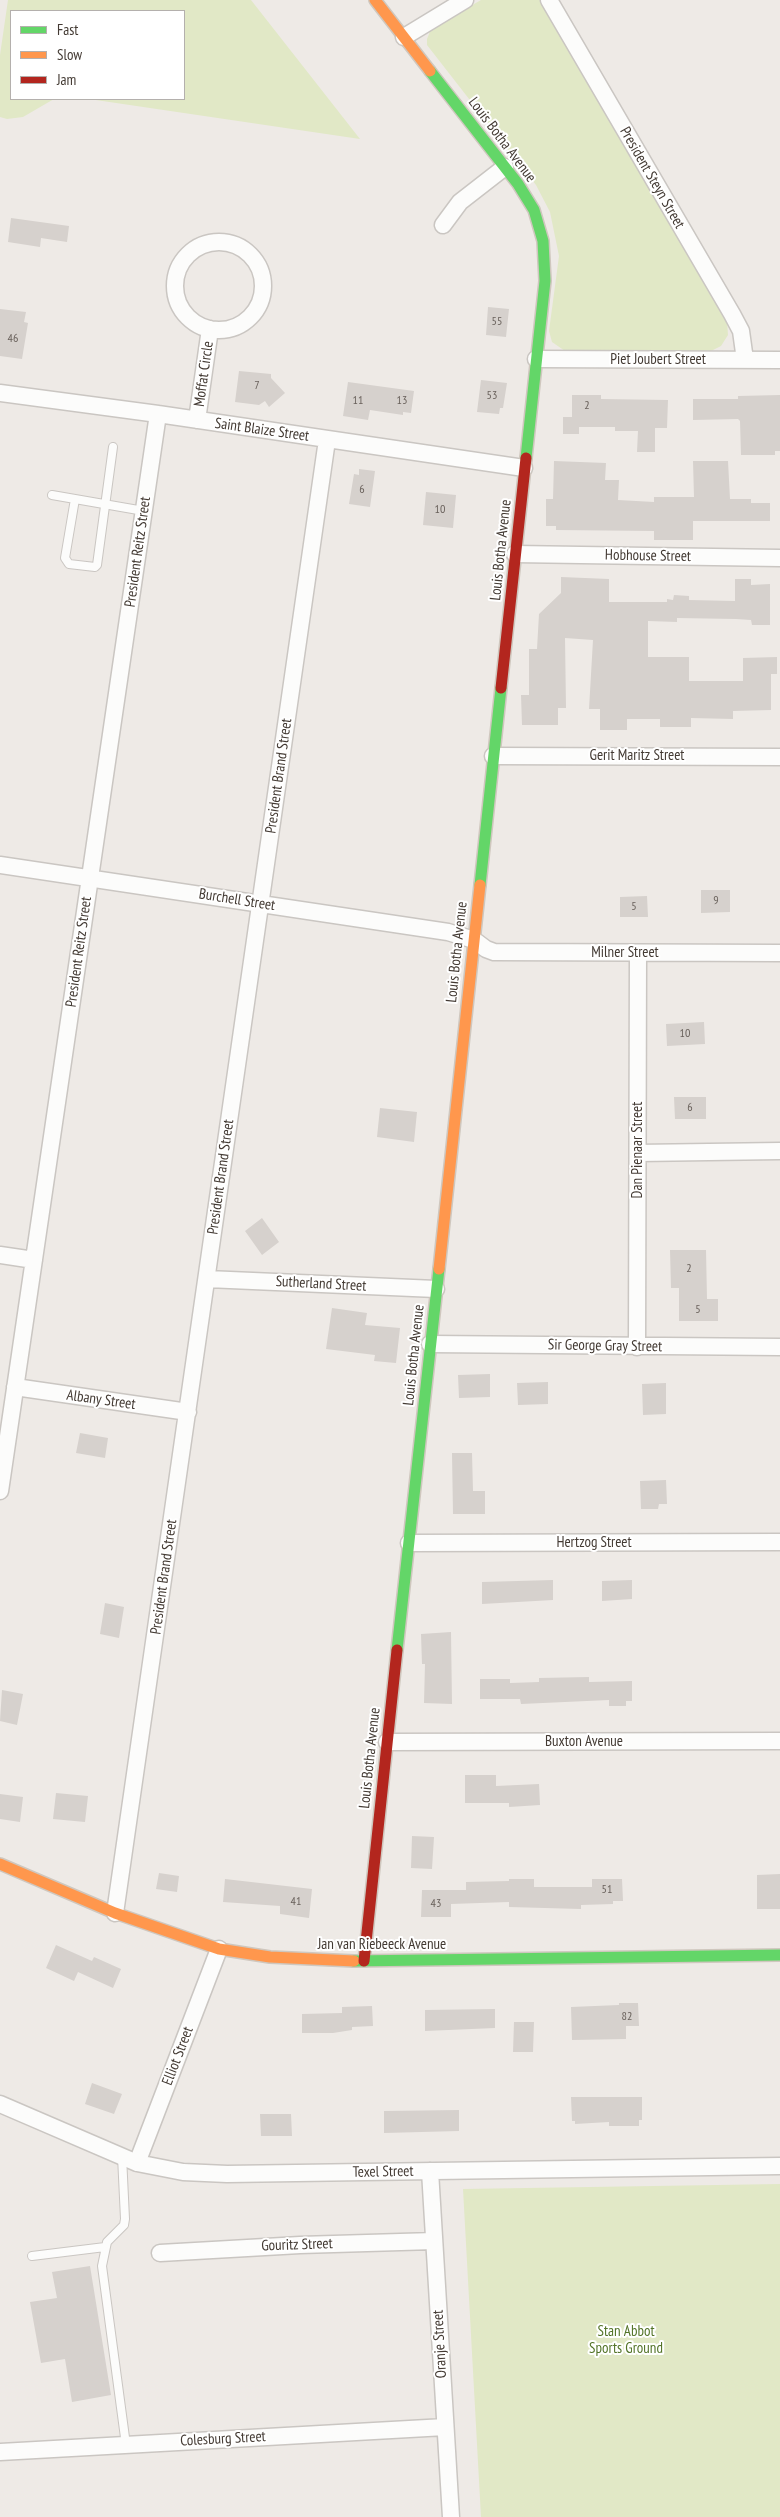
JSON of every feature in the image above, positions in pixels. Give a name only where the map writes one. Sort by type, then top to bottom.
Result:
[{"type":"street","name":"Louis Botha Avenue","points":[[364,1961],[545,281],[543,241],[534,210],[505,167],[375,0]]},
{"type":"street","points":[[404,37],[465,0]]},
{"type":"street","name":"President Steyn Street","points":[[549,0],[732,314],[741,331],[745,360]]},
{"type":"street","points":[[443,225],[460,202],[505,167]]},
{"type":"street","name":"Moffat Circle","points":[[215,242],[227,242],[239,246],[257,264],[262,288],[254,311],[246,320],[223,330],[210,329],[193,321],[180,307],[176,296],[177,271],[192,251],[215,242]]},
{"type":"street","name":"Moffat Circle","points":[[197,420],[210,329]]},
{"type":"street","name":"Piet Joubert Street","points":[[536,359],[780,360]]},
{"type":"street","name":"Saint Blaize Street","points":[[0,393],[158,414],[524,468]]},
{"type":"street","name":"President Reitz Street","points":[[0,1491],[158,414]]},
{"type":"street","name":"President Brand Street","points":[[115,1913],[327,440]]},
{"type":"street","name":"Hobhouse Street","points":[[515,554],[780,558]]},
{"type":"street","name":"Gerit Maritz Street","points":[[494,756],[780,757]]},
{"type":"street","name":"Burchell Street","points":[[0,865],[448,932],[474,940]]},
{"type":"street","name":"Milner Street","points":[[474,940],[486,949],[494,952],[780,953]]},
{"type":"street","name":"Dan Pienaar Street","points":[[637,1347],[638,953]]},
{"type":"street","points":[[638,1153],[780,1151]]},
{"type":"street","points":[[0,1256],[34,1260]]},
{"type":"street","name":"Sutherland Street","points":[[207,1280],[436,1290]]},
{"type":"street","name":"Sir George Gray Street","points":[[430,1344],[780,1347]]},
{"type":"street","name":"Albany Street","points":[[15,1387],[188,1412]]},
{"type":"street","name":"Hertzog Street","points":[[409,1543],[780,1542]]},
{"type":"street","name":"Buxton Avenue","points":[[387,1742],[780,1741]]},
{"type":"street","name":"Jan van Riebeeck Avenue","points":[[0,1864],[115,1913],[219,1949],[306,1960],[364,1961],[780,1955]]},
{"type":"street","name":"Elliot Street","points":[[129,2160],[219,1949]]},
{"type":"street","name":"Texel Street","points":[[0,2104],[129,2160],[167,2170],[213,2174],[780,2166]]},
{"type":"street","name":"Oranje Street","points":[[430,2171],[450,2517]]},
{"type":"street","name":"Gouritz Street","points":[[160,2253],[300,2245],[434,2241]]},
{"type":"street","name":"Colesburg Street","points":[[0,2452],[445,2426]]},
{"type":"lane","points":[[75,499],[65,558],[69,564],[92,568],[97,565],[113,447]]},
{"type":"lane","points":[[52,496],[144,511]]},
{"type":"lane","points":[[126,2445],[102,2266],[105,2247],[124,2224],[129,2160]]},
{"type":"lane","points":[[32,2256],[105,2247]]},
{"type":"green space","points":[[8,0],[251,0],[360,139],[96,100],[185,100],[185,10],[10,10],[10,100],[52,100],[23,117],[7,119],[0,117],[0,55]]},
{"type":"green space","points":[[481,0],[540,0],[727,321],[728,335],[721,346],[709,352],[565,351],[552,342],[549,331],[559,256],[550,212],[536,185],[427,45],[431,29]]},
{"type":"green space","name":"Stan Abbot Sports Ground","points":[[780,2184],[780,2517],[481,2517],[463,2189]]},
{"type":"building","points":[[11,218],[69,226],[67,242],[41,238],[40,247],[8,242]]},
{"type":"building","points":[[488,307],[509,309],[506,337],[486,335]]},
{"type":"building","points":[[0,309],[26,312],[24,322],[28,323],[22,359],[0,356]]},
{"type":"building","points":[[239,371],[271,374],[271,378],[285,393],[269,407],[265,401],[259,405],[235,402]]},
{"type":"building","points":[[481,380],[507,383],[503,408],[500,408],[499,414],[477,412]]},
{"type":"building","points":[[348,382],[414,391],[411,413],[403,412],[403,415],[370,410],[368,420],[343,416]]},
{"type":"building","points":[[572,395],[601,395],[601,399],[668,400],[667,428],[655,428],[655,452],[637,452],[638,431],[615,431],[615,427],[579,427],[579,434],[563,434],[563,417],[572,417]]},
{"type":"building","points":[[780,395],[780,451],[775,451],[775,455],[741,455],[740,421],[738,419],[693,420],[693,399],[738,399],[738,396]]},
{"type":"building","points":[[554,461],[606,463],[605,480],[619,480],[618,500],[654,502],[654,497],[694,497],[693,461],[728,461],[730,499],[751,499],[751,503],[770,503],[770,521],[693,521],[693,540],[654,540],[654,531],[556,530],[556,526],[546,526],[546,499],[553,499]]},
{"type":"building","points":[[359,469],[375,471],[370,507],[349,504],[354,474],[359,475]]},
{"type":"building","points":[[426,492],[456,495],[453,528],[423,525]]},
{"type":"building","points":[[561,577],[609,579],[609,602],[667,602],[667,599],[673,600],[674,595],[689,596],[689,600],[735,601],[735,579],[751,579],[751,585],[770,584],[770,625],[752,625],[751,620],[736,619],[677,618],[677,622],[648,621],[648,657],[689,657],[689,681],[743,681],[743,658],[777,657],[777,674],[771,674],[771,710],[733,711],[733,719],[691,718],[691,727],[660,727],[660,719],[627,719],[627,730],[600,730],[600,709],[589,709],[593,640],[565,638],[566,708],[558,708],[558,725],[522,725],[521,695],[529,695],[529,649],[537,649],[539,614],[561,593]]},
{"type":"building","points":[[701,890],[730,890],[730,912],[701,913]]},
{"type":"building","points":[[647,896],[648,917],[620,917],[620,897]]},
{"type":"building","points":[[704,1022],[705,1044],[667,1046],[666,1024]]},
{"type":"building","points":[[674,1097],[706,1097],[706,1119],[675,1119]]},
{"type":"building","points":[[380,1108],[417,1112],[414,1142],[377,1137]]},
{"type":"building","points":[[262,1218],[279,1242],[262,1255],[245,1231]]},
{"type":"building","points":[[670,1250],[706,1250],[707,1299],[718,1299],[718,1321],[679,1321],[679,1288],[671,1288]]},
{"type":"building","points":[[332,1308],[367,1313],[365,1325],[400,1328],[396,1363],[374,1361],[375,1355],[326,1349]]},
{"type":"building","points":[[490,1374],[490,1397],[459,1398],[458,1375]]},
{"type":"building","points":[[548,1382],[548,1404],[518,1405],[517,1383]]},
{"type":"building","points":[[666,1383],[666,1414],[643,1415],[642,1384]]},
{"type":"building","points":[[80,1433],[108,1438],[105,1458],[76,1453]]},
{"type":"building","points":[[452,1453],[472,1453],[473,1491],[485,1491],[485,1514],[453,1514]]},
{"type":"building","points":[[666,1480],[667,1504],[659,1504],[658,1509],[641,1509],[640,1481]]},
{"type":"building","points":[[553,1580],[553,1600],[482,1604],[482,1582]]},
{"type":"building","points":[[632,1580],[632,1599],[602,1601],[602,1581]]},
{"type":"building","points":[[105,1603],[124,1607],[119,1638],[100,1634]]},
{"type":"building","points":[[451,1632],[452,1704],[424,1703],[425,1664],[422,1664],[421,1634]]},
{"type":"building","points":[[589,1677],[589,1682],[632,1681],[632,1701],[626,1701],[626,1706],[609,1706],[609,1700],[521,1704],[520,1699],[480,1699],[480,1679],[510,1679],[510,1683],[539,1682],[539,1678]]},
{"type":"building","points":[[2,1690],[23,1694],[17,1725],[0,1721]]},
{"type":"building","points":[[465,1775],[496,1775],[496,1786],[539,1784],[540,1805],[509,1807],[509,1803],[465,1803]]},
{"type":"building","points":[[56,1793],[88,1796],[85,1822],[53,1819]]},
{"type":"building","points":[[0,1794],[23,1797],[20,1822],[0,1819]]},
{"type":"building","points":[[412,1836],[434,1837],[432,1869],[411,1868]]},
{"type":"building","points":[[159,1873],[179,1876],[177,1892],[156,1889]]},
{"type":"building","points":[[780,1874],[780,1909],[757,1909],[757,1875]]},
{"type":"building","points":[[225,1879],[312,1889],[309,1918],[280,1914],[280,1906],[223,1902]]},
{"type":"building","points":[[509,1879],[534,1879],[534,1887],[592,1887],[592,1879],[622,1879],[623,1901],[613,1901],[613,1904],[581,1905],[581,1909],[509,1907],[509,1902],[451,1904],[451,1917],[421,1917],[422,1890],[466,1890],[466,1882],[509,1881]]},
{"type":"building","points":[[56,1945],[92,1961],[94,1957],[121,1969],[113,1988],[78,1972],[74,1981],[46,1968]]},
{"type":"building","points":[[619,2003],[638,2003],[639,2026],[626,2026],[626,2039],[572,2040],[571,2007],[619,2005]]},
{"type":"building","points":[[372,2006],[373,2026],[352,2027],[352,2030],[333,2033],[302,2033],[302,2014],[342,2013],[342,2007]]},
{"type":"building","points":[[495,2009],[495,2028],[425,2031],[425,2010]]},
{"type":"building","points":[[514,2022],[534,2022],[533,2052],[513,2052]]},
{"type":"building","points":[[92,2083],[122,2094],[114,2114],[85,2104]]},
{"type":"building","points":[[571,2097],[642,2097],[642,2120],[639,2120],[639,2126],[609,2126],[609,2122],[575,2124],[575,2121],[572,2121]]},
{"type":"building","points":[[459,2110],[459,2131],[384,2133],[384,2111]]},
{"type":"building","points":[[260,2114],[291,2114],[292,2136],[261,2136]]},
{"type":"building","points":[[90,2266],[111,2395],[72,2402],[65,2359],[41,2363],[30,2302],[57,2298],[52,2272]]},
{"type":"traffic: fast","points":[[430,71],[518,184],[534,210],[543,241],[545,281],[526,458]]},
{"type":"traffic: fast","points":[[480,885],[501,688]]},
{"type":"traffic: fast","points":[[397,1650],[439,1269]]},
{"type":"traffic: fast","points":[[354,1961],[780,1955]]},
{"type":"traffic: slow","points":[[375,0],[430,71]]},
{"type":"traffic: slow","points":[[439,1269],[480,885]]},
{"type":"traffic: slow","points":[[0,1864],[115,1913],[219,1949],[270,1957],[354,1961]]},
{"type":"traffic: jam","points":[[501,688],[526,458]]},
{"type":"traffic: jam","points":[[364,1961],[397,1650]]}]
